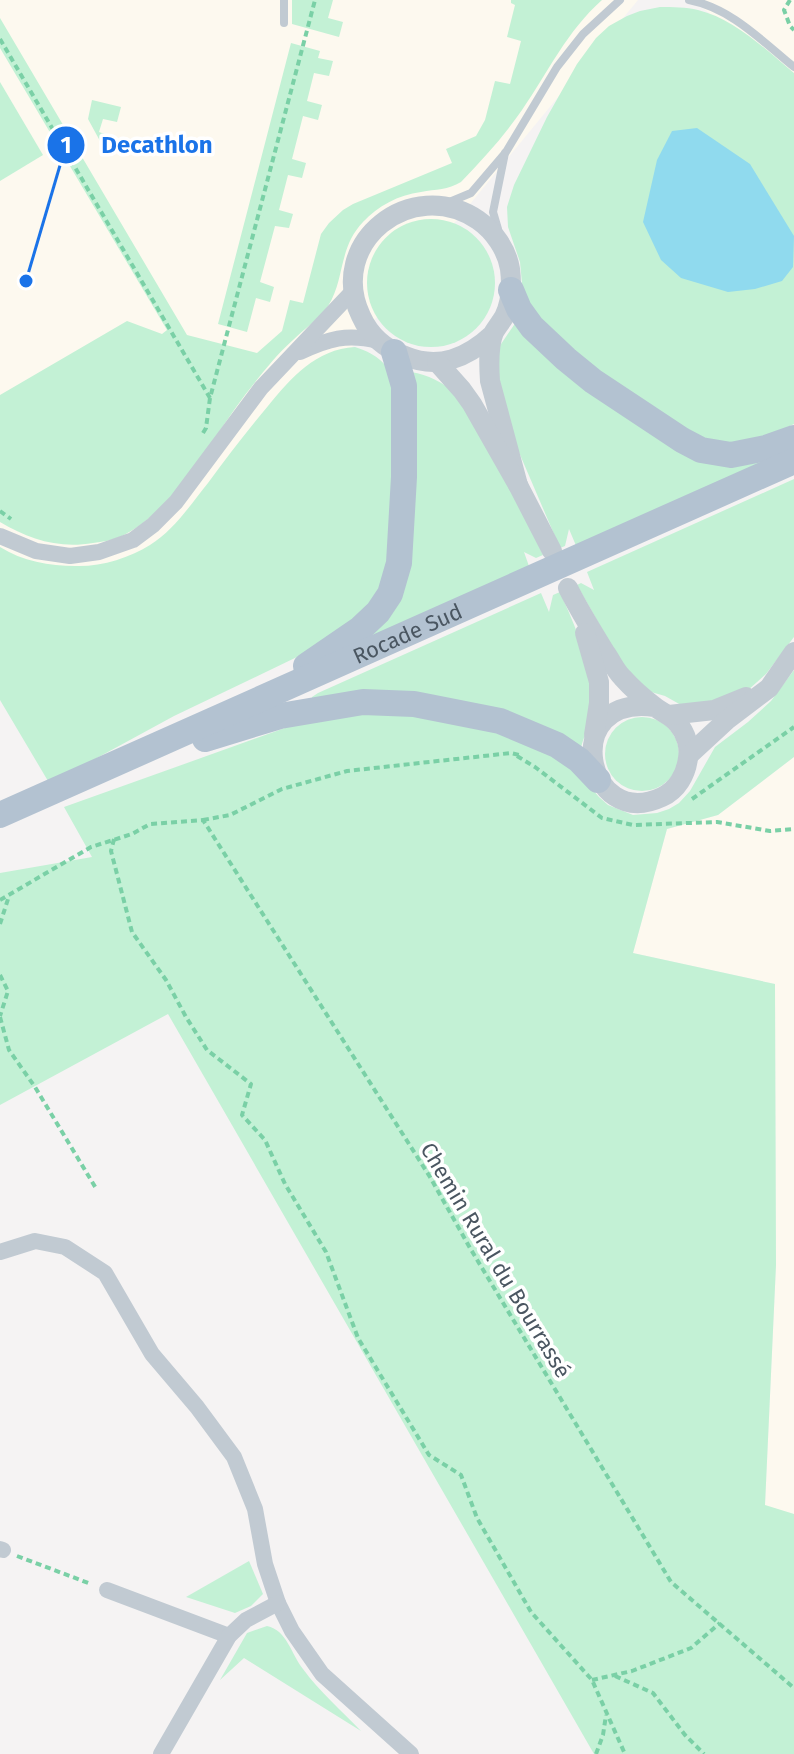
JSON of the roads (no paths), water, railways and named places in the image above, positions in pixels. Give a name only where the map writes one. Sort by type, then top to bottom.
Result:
[{"type":"main road","points":[[511,290],[519,309],[532,327],[566,359],[593,381],[701,450],[731,455],[794,438]]},
{"type":"main road","points":[[248,705],[360,629],[378,612],[390,594],[399,563],[404,477],[404,386],[386,347]]},
{"type":"main road","name":"Rocade Sud","points":[[11,810],[794,461]]},
{"type":"main road","points":[[65,786],[280,716],[363,702],[414,704],[500,721],[557,745],[579,760],[598,780]]},
{"type":"street","points":[[291,356],[320,343],[351,336],[415,360],[437,362],[458,358],[477,349],[493,334],[506,314],[511,290],[510,267],[502,245],[487,226],[466,212],[443,205],[423,205],[403,210],[371,233],[355,269],[354,290],[366,326],[386,347]]},
{"type":"street","points":[[0,536],[36,551],[70,556],[99,552],[133,540],[176,502],[261,388],[354,290]]},
{"type":"street","points":[[493,334],[490,381],[518,485]]},
{"type":"street","points":[[437,362],[472,404],[552,551]]},
{"type":"street","points":[[568,588],[620,676],[680,726],[687,740],[689,755],[686,771],[667,795],[653,801],[622,799],[598,780],[591,754],[599,682],[579,610]]},
{"type":"street","points":[[689,755],[728,719],[769,688],[794,652]]},
{"type":"street","points":[[593,740],[600,726],[624,708],[640,705],[662,711],[714,710],[769,688]]},
{"type":"street","points":[[0,1252],[35,1241],[65,1247],[105,1273],[152,1354],[234,1457],[255,1509],[265,1564],[278,1603],[292,1631],[322,1674],[411,1754]]},
{"type":"street","points":[[107,1590],[229,1636]]},
{"type":"street","points":[[161,1754],[229,1636],[246,1620],[278,1603]]},
{"type":"lane","points":[[284,0],[284,23]]},
{"type":"lane","points":[[443,205],[471,193],[506,152],[557,67],[583,34],[620,0],[627,0]]},
{"type":"lane","points":[[689,0],[728,14],[794,67]]},
{"type":"lane","points":[[502,245],[493,212],[506,152]]},
{"type":"water","points":[[697,128],[750,164],[794,236],[793,267],[782,281],[755,289],[728,292],[681,278],[661,260],[643,222],[657,160],[672,131]]},
{"type":"place","name":"Decathlon","points":[[26,281]]}]
